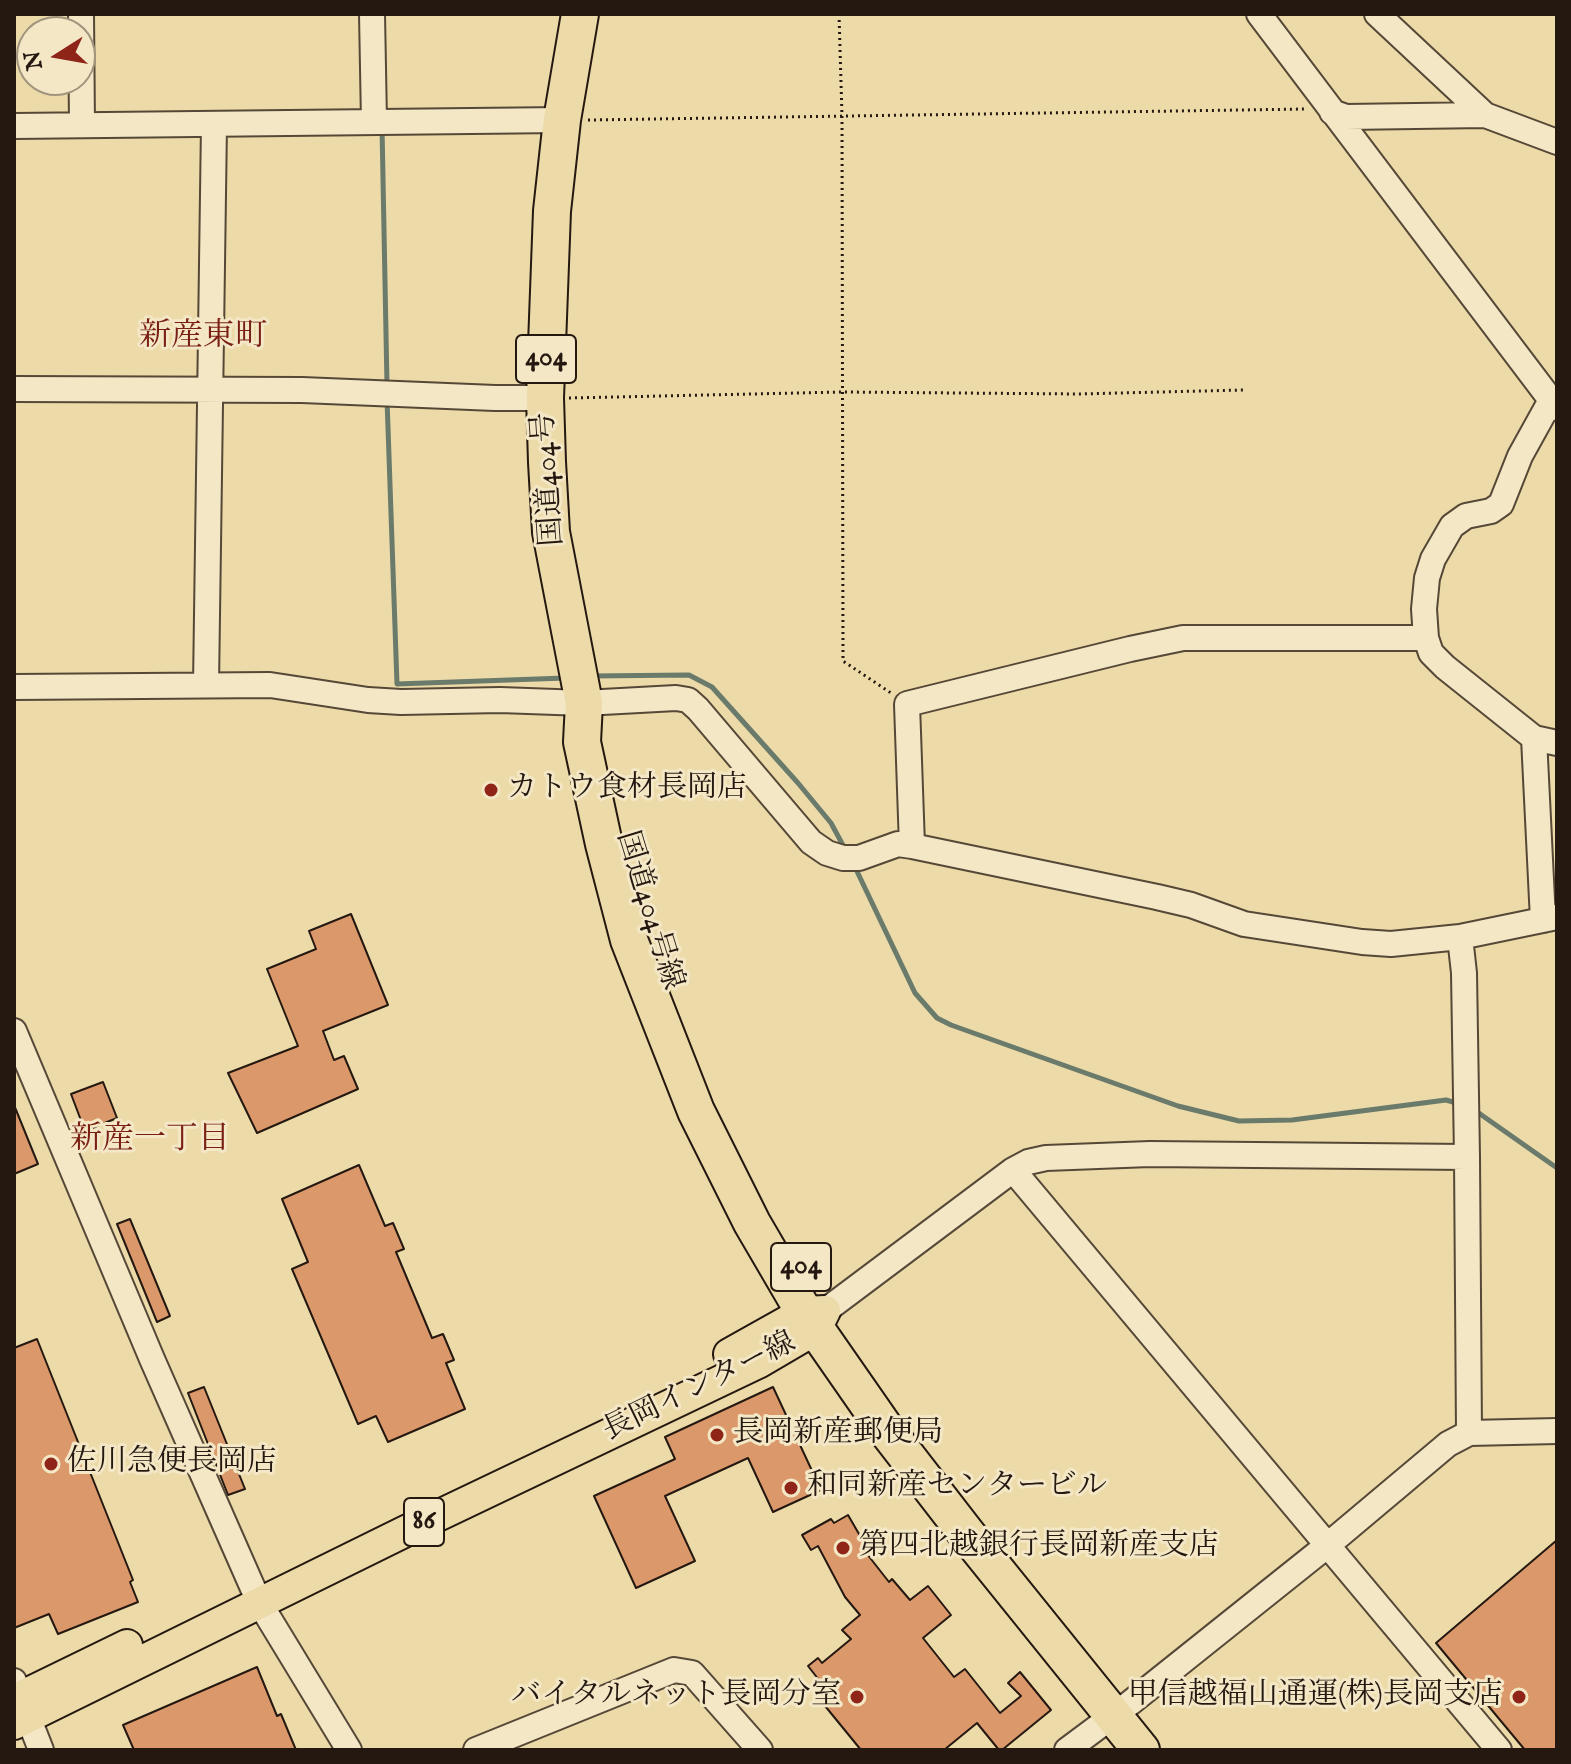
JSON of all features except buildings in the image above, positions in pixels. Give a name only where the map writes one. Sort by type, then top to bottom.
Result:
[{"type":"highway","name":"国道404号","points":[[580,14],[562,120],[552,211],[545,398],[551,532],[584,703]]},
{"type":"highway","name":"国道404号線","points":[[584,703],[582,742],[629,940],[696,1111],[752,1223],[884,1427],[1122,1709],[1167,1750]]},
{"type":"highway","name":"国道404号線","points":[[1122,1709],[1141,1750]]},
{"type":"main road","name":"長岡インター線","points":[[18,1704],[758,1363],[815,1317]]},
{"type":"street","points":[[81,14],[82,125]]},
{"type":"street","points":[[372,14],[374,122]]},
{"type":"street","points":[[1377,14],[1485,115]]},
{"type":"street","points":[[14,687],[291,687],[368,700],[401,702],[500,700],[584,703],[661,697],[688,700],[811,842],[827,853],[859,858],[898,844],[912,846],[1157,897],[1257,927],[1391,944],[1460,937],[1550,918],[1546,740],[1445,667],[1431,653],[1426,638],[1424,609],[1427,578],[1433,559],[1452,526],[1466,516],[1491,511],[1501,504],[1520,456],[1554,404],[1332,112],[1270,19]]},
{"type":"street","points":[[1332,112],[1346,117],[1485,115],[1557,142]]},
{"type":"street","points":[[14,126],[562,120]]},
{"type":"street","points":[[206,685],[214,124]]},
{"type":"street","points":[[14,389],[302,390],[545,398]]},
{"type":"street","points":[[912,846],[907,704],[1183,638],[1426,638]]},
{"type":"street","points":[[1460,937],[1464,973],[1469,1433]]},
{"type":"street","points":[[14,1031],[255,1594],[349,1750]]},
{"type":"street","points":[[815,1317],[1028,1162],[1046,1158],[1135,1155],[1467,1157]]},
{"type":"street","points":[[1013,1170],[1499,1750]]},
{"type":"street","points":[[1067,1750],[1329,1544],[1448,1444],[1469,1433],[1557,1431]]},
{"type":"street","points":[[476,1750],[674,1670],[692,1673],[760,1750]]},
{"type":"street","points":[[18,1704],[41,1750]]},
{"type":"path","points":[[839,14],[843,661],[907,704]]},
{"type":"path","points":[[562,120],[1308,109],[1332,112]]},
{"type":"path","points":[[545,398],[843,392],[1078,394],[1243,390]]},
{"type":"waterway","points":[[382,127],[387,385]]},
{"type":"waterway","points":[[387,399],[397,684],[565,678]]},
{"type":"waterway","points":[[591,676],[689,675],[712,687],[831,823],[845,849]]},
{"type":"waterway","points":[[854,865],[915,993],[937,1018],[951,1025],[1178,1106],[1239,1121],[1292,1120],[1446,1100],[1460,1104]]},
{"type":"waterway","points":[[1473,1109],[1557,1168]]},
{"type":"place","name":"カトウ食材長岡店","points":[[491,790]]},
{"type":"place","name":"長岡新産郵便局","points":[[717,1435]]},
{"type":"place","name":"佐川急便長岡店","points":[[51,1464]]},
{"type":"place","name":"和同新産センタービル","points":[[791,1488]]},
{"type":"place","name":"第四北越銀行長岡新産支店","points":[[843,1548]]},
{"type":"place","name":"バイタルネット長岡分室","points":[[857,1697]]},
{"type":"place","name":"甲信越福山通運(株)長岡支店","points":[[1519,1697]]},
{"type":"district","name":"新産東町","points":[[203,338]]},
{"type":"district","name":"新産一丁目","points":[[150,1141]]}]
